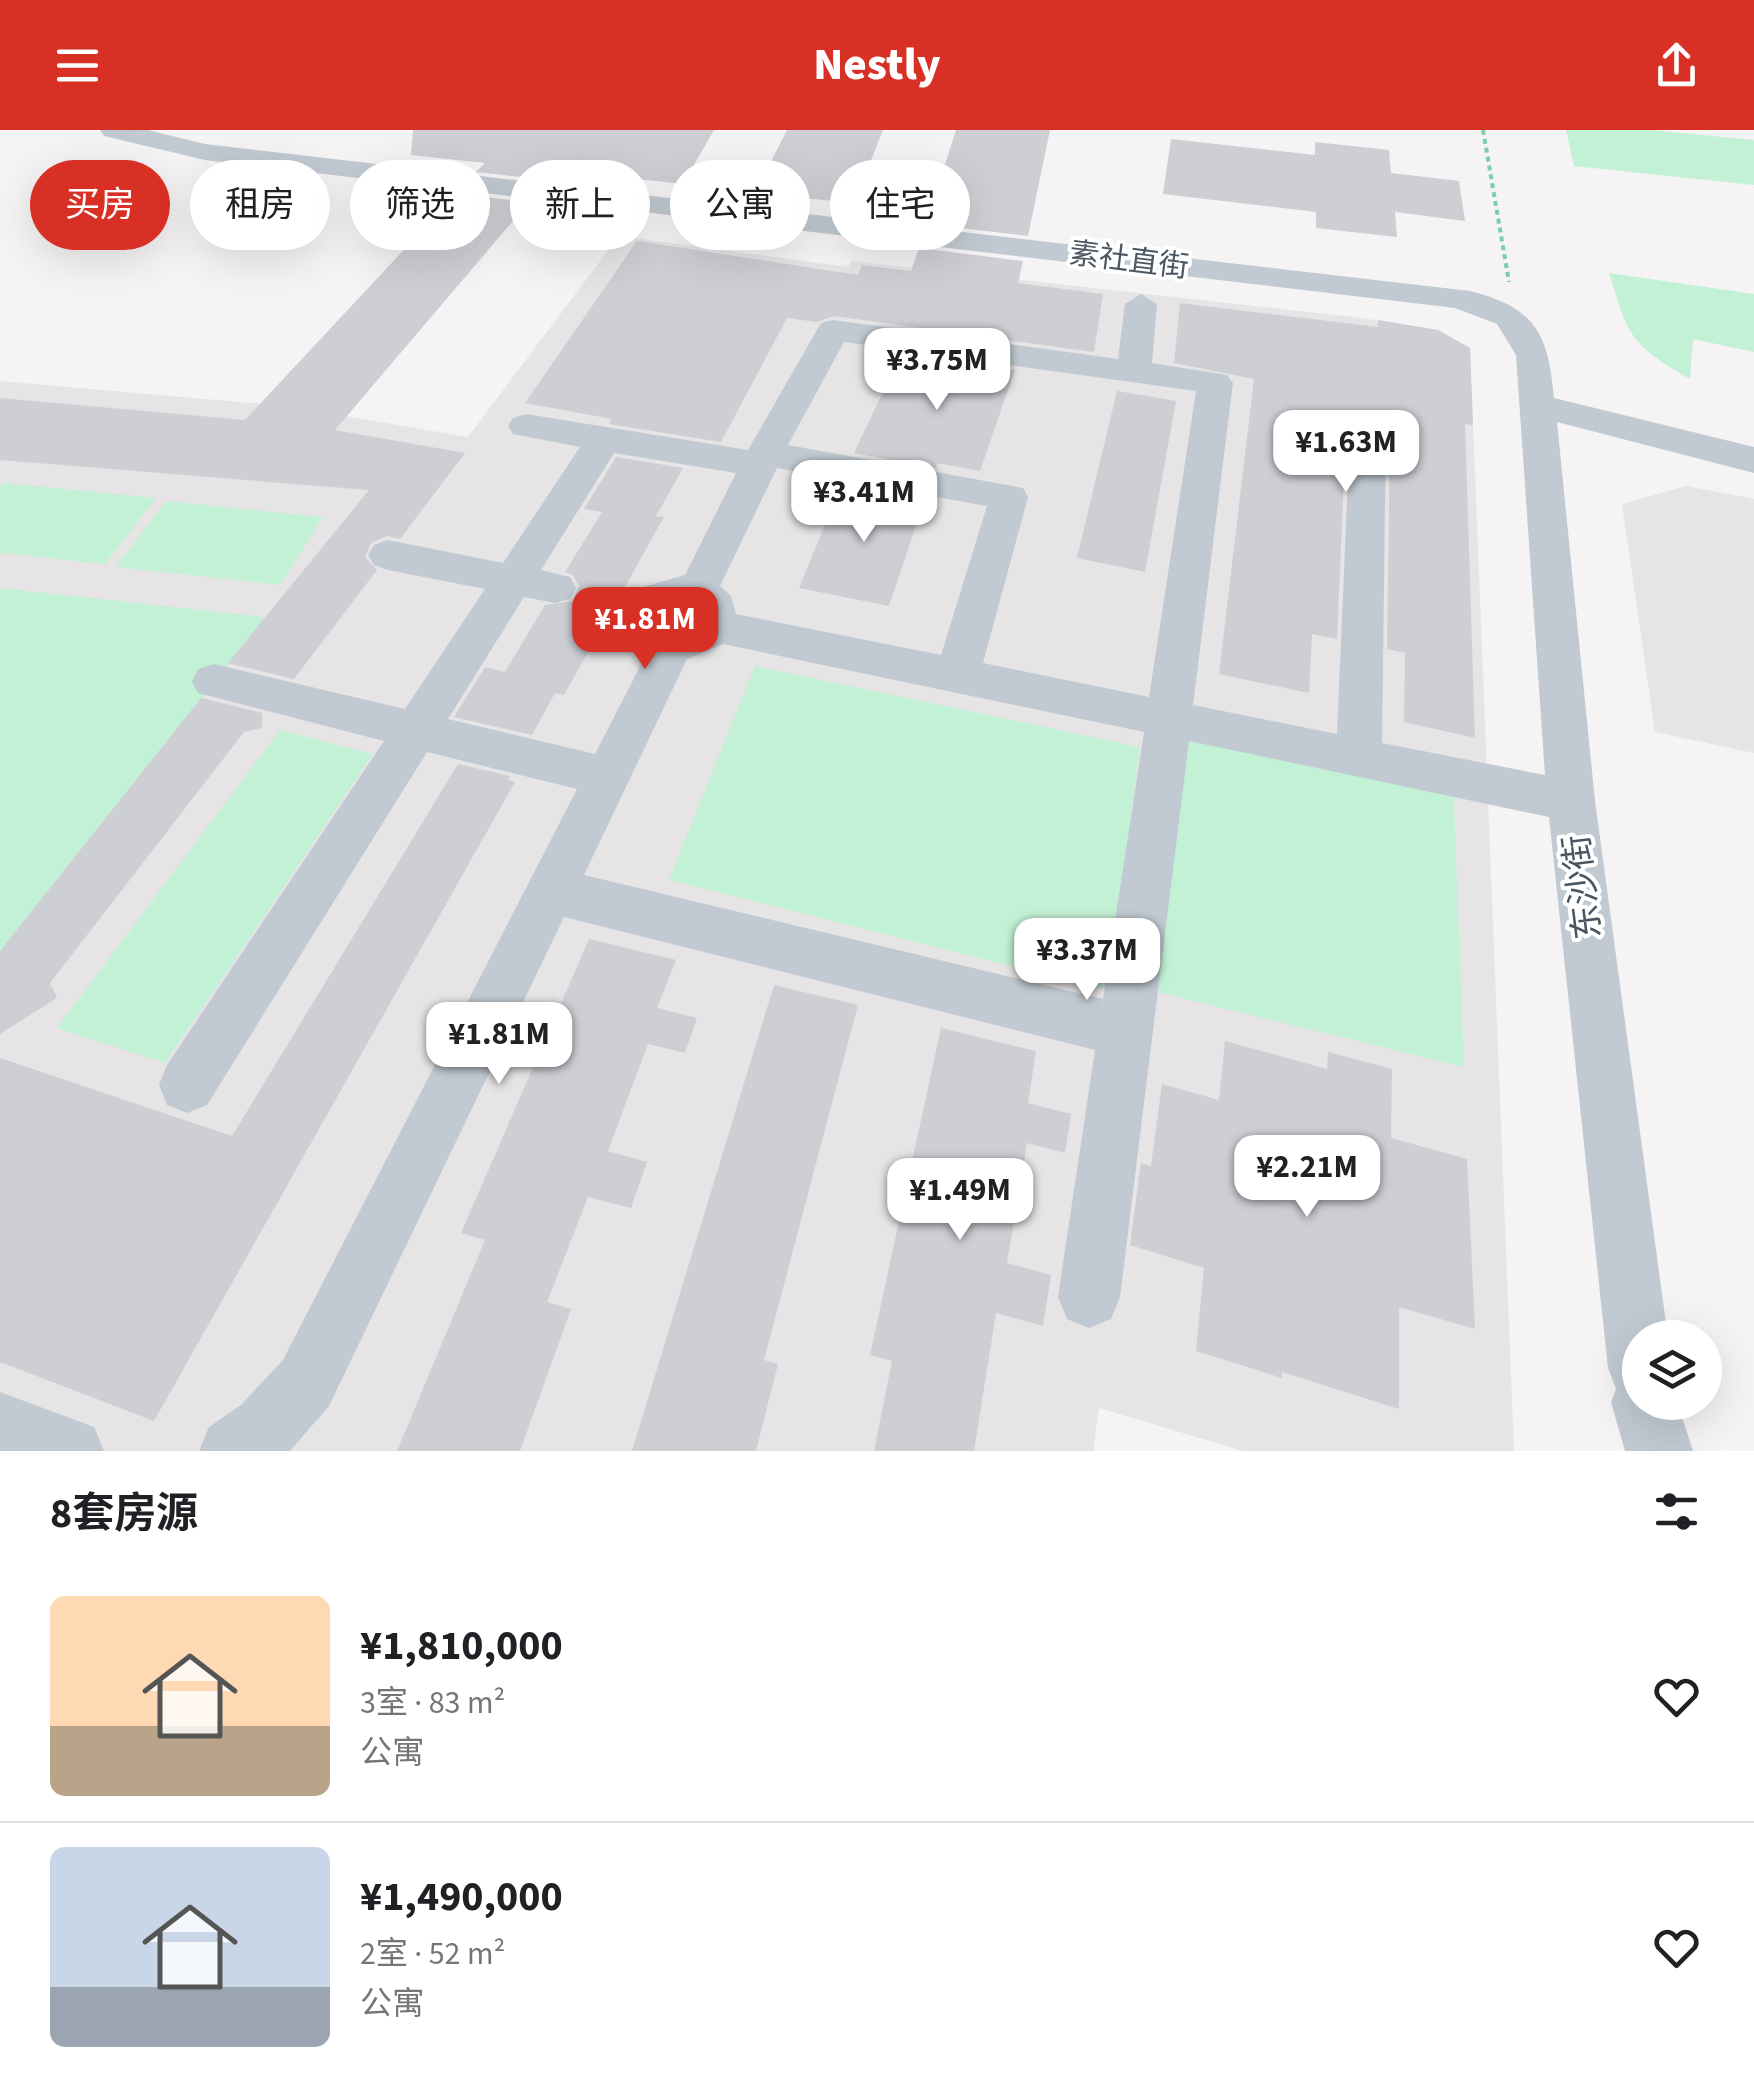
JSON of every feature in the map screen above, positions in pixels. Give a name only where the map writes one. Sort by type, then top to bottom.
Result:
[{"type":"street","name":"素社直街","points":[[114,130],[205,152],[1438,296],[1503,310]]},
{"type":"street","points":[[1134,374],[1141,304]]},
{"type":"street","points":[[1503,310],[1526,330],[1533,355],[1537,405]]},
{"type":"street","points":[[233,1451],[265,1429],[306,1383],[605,776],[695,620],[762,458],[833,330],[1215,383],[1089,1298]]},
{"type":"street","points":[[1537,405],[1754,434]]},
{"type":"street","points":[[1537,405],[1693,448],[1754,460]]},
{"type":"street","name":"东沙街","points":[[1537,405],[1571,801],[1634,1320]]},
{"type":"street","points":[[526,426],[1009,497],[957,676]]},
{"type":"street","points":[[1359,759],[1368,432]]},
{"type":"street","points":[[187,1085],[416,730],[534,584],[604,438]]},
{"type":"street","points":[[388,554],[534,584]]},
{"type":"street","points":[[695,620],[1571,801]]},
{"type":"street","points":[[214,681],[605,776]]},
{"type":"street","points":[[548,890],[1126,1031]]},
{"type":"street","points":[[1649,1420],[1658,1451]]},
{"type":"street","points":[[0,1425],[70,1451]]},
{"type":"path","points":[[1484,130],[1511,300],[1503,310]]},
{"type":"shaded area","points":[[650,240],[670,243],[670,250],[722,250],[848,267],[852,261],[1362,318],[1438,330],[1470,348],[1514,1451],[1243,1451],[1099,1408],[1093,1451],[0,1451],[0,381],[285,406],[468,437],[608,250],[650,250]]},
{"type":"shaded area","points":[[1687,486],[1754,499],[1754,753],[1655,732],[1622,504]]},
{"type":"green space","points":[[1566,130],[1652,130],[1754,140],[1754,185],[1574,166]]},
{"type":"green space","points":[[1609,273],[1754,294],[1754,352],[1693,339],[1690,379],[1655,357],[1635,337]]},
{"type":"green space","points":[[4,483],[156,498],[105,564],[0,553],[0,487]]},
{"type":"green space","points":[[166,501],[323,517],[280,585],[116,567]]},
{"type":"green space","points":[[0,588],[265,617],[0,951]]},
{"type":"green space","points":[[755,666],[1140,747],[1107,990],[669,880]]},
{"type":"green space","points":[[1170,720],[1453,777],[1464,1067],[1132,986]]},
{"type":"green space","points":[[280,730],[373,754],[165,1063],[57,1028]]},
{"type":"building","points":[[413,130],[714,130],[697,160],[670,160],[670,183],[650,180],[650,160],[510,160],[510,176],[490,174],[490,160],[411,155]]},
{"type":"building","points":[[787,130],[883,130],[871,160],[830,160],[830,201],[810,199],[810,160],[772,160]]},
{"type":"building","points":[[956,130],[1050,130],[1028,236],[970,229],[970,160],[946,160]]},
{"type":"building","points":[[1171,139],[1315,155],[1315,142],[1389,150],[1391,173],[1459,181],[1465,221],[1395,212],[1397,237],[1316,228],[1316,212],[1163,194]]},
{"type":"building","points":[[490,198],[510,200],[510,224],[490,248]]},
{"type":"building","points":[[650,243],[670,246],[670,250],[696,250],[858,275],[862,265],[911,271],[918,250],[935,250],[1023,261],[1018,283],[1103,294],[1094,352],[834,316],[817,322],[787,318],[721,442],[609,424],[612,419],[525,403],[631,250],[650,250]]},
{"type":"building","points":[[404,250],[488,250],[335,430],[465,453],[400,539],[387,536],[371,543],[365,557],[377,570],[294,679],[228,663],[369,490],[0,460],[0,398],[245,420]]},
{"type":"building","points":[[1180,303],[1378,327],[1378,320],[1438,330],[1470,348],[1473,425],[1465,424],[1475,738],[1404,722],[1405,653],[1387,649],[1390,432],[1382,420],[1369,416],[1354,420],[1346,432],[1337,639],[1312,634],[1309,693],[1219,674],[1254,379],[1174,363]]},
{"type":"building","points":[[901,354],[1015,370],[980,471],[937,463],[936,468],[854,453]]},
{"type":"building","points":[[1117,391],[1176,401],[1145,572],[1077,558]]},
{"type":"building","points":[[616,457],[683,468],[656,516],[664,517],[564,695],[555,693],[532,735],[454,717],[485,667],[505,672],[545,605],[573,601],[579,586],[573,575],[565,572],[602,512],[584,509]]},
{"type":"building","points":[[842,484],[925,499],[889,606],[799,588]]},
{"type":"building","points":[[201,698],[262,713],[262,728],[244,732],[50,983],[57,998],[0,1034],[0,951]]},
{"type":"building","points":[[458,764],[510,776],[508,780],[515,782],[154,1421],[0,1362],[0,1058],[232,1136]]},
{"type":"building","points":[[589,939],[676,960],[657,1008],[697,1018],[685,1053],[648,1044],[608,1151],[647,1162],[631,1208],[588,1197],[547,1302],[571,1309],[520,1451],[397,1451],[485,1240],[461,1233]]},
{"type":"building","points":[[774,985],[858,1005],[764,1360],[778,1364],[756,1451],[632,1451]]},
{"type":"building","points":[[941,1028],[1036,1051],[1028,1103],[1071,1114],[1065,1153],[1027,1143],[1007,1263],[1051,1275],[1043,1326],[996,1313],[974,1451],[874,1451],[892,1361],[870,1355]]},
{"type":"building","points":[[1225,1041],[1327,1069],[1328,1052],[1392,1069],[1391,1138],[1467,1159],[1475,1329],[1399,1307],[1399,1409],[1282,1372],[1282,1378],[1196,1351],[1204,1268],[1130,1245],[1141,1163],[1151,1166],[1162,1084],[1219,1100]]}]
